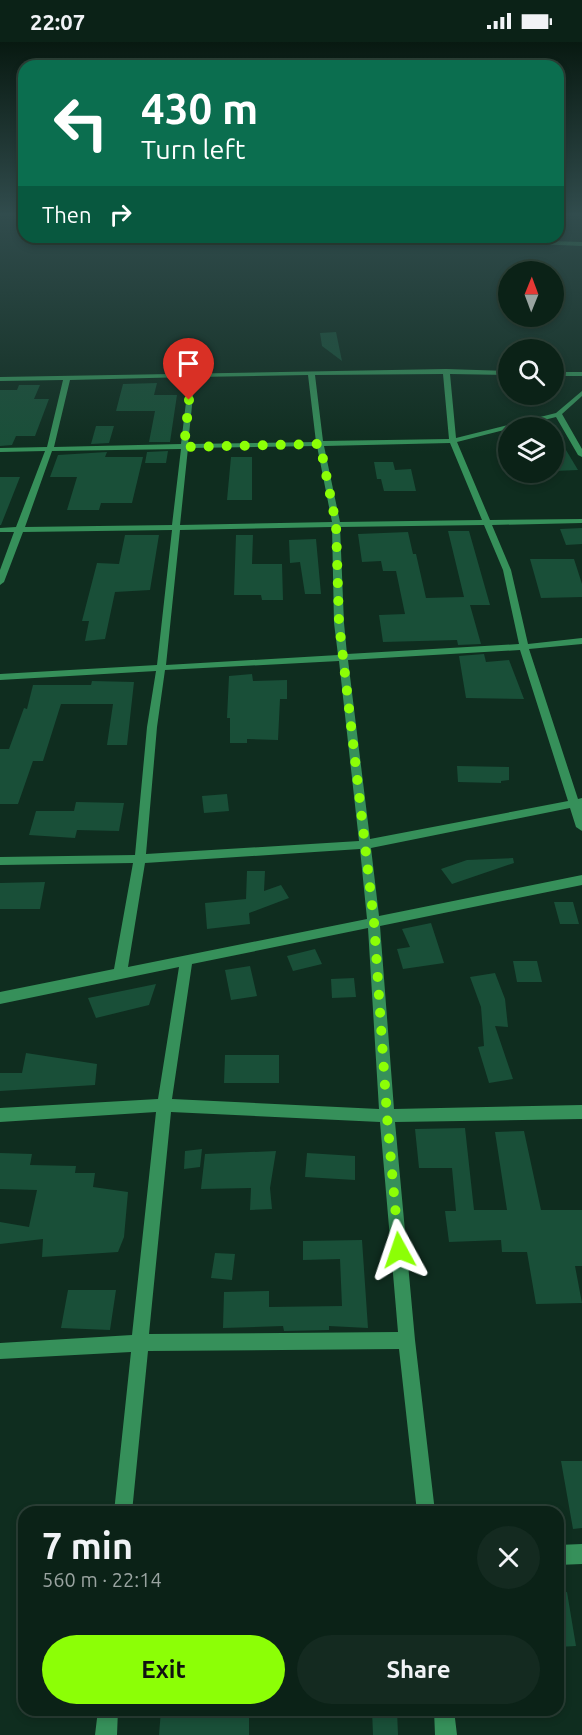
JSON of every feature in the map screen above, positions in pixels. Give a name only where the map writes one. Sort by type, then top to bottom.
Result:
[{"type":"street","points":[[446,371],[453,441],[507,570],[524,647],[579,803],[582,827]]},
{"type":"street","points":[[311,372],[320,444],[336,524],[342,658],[374,922],[387,1116],[407,1340],[425,1506]]},
{"type":"street","points":[[0,378],[192,377],[311,372],[498,373]]},
{"type":"street","points":[[564,374],[582,374]]},
{"type":"street","points":[[120,974],[140,860],[152,727],[192,377]]},
{"type":"street","points":[[0,582],[50,448],[67,378]]},
{"type":"street","points":[[0,450],[453,441],[558,414],[582,393]]},
{"type":"street","points":[[558,414],[582,455]]},
{"type":"street","points":[[0,530],[582,521]]},
{"type":"street","points":[[0,677],[524,647],[582,641]]},
{"type":"street","points":[[0,861],[140,860],[363,845],[579,803]]},
{"type":"street","points":[[0,998],[582,880]]},
{"type":"street","points":[[124,1506],[164,1105],[186,960]]},
{"type":"street","points":[[0,1114],[164,1105],[387,1116],[582,1112]]},
{"type":"street","points":[[0,1352],[141,1343],[407,1340]]},
{"type":"street","points":[[564,1555],[582,1554]]},
{"type":"street","points":[[106,1735],[108,1716]]},
{"type":"street","points":[[444,1716],[446,1735]]},
{"type":"building","points":[[336,332],[342,361],[322,346],[320,333]]},
{"type":"building","points":[[157,383],[154,395],[177,395],[170,442],[149,442],[155,411],[116,411],[123,384]]},
{"type":"building","points":[[19,385],[40,385],[34,399],[49,399],[35,436],[16,436],[12,445],[0,446],[0,390],[17,390]]},
{"type":"building","points":[[96,426],[114,426],[109,443],[91,444]]},
{"type":"building","points":[[564,450],[566,450],[578,470],[564,471]]},
{"type":"building","points":[[168,451],[166,463],[145,463],[147,452]]},
{"type":"building","points":[[107,452],[105,457],[143,457],[132,503],[101,503],[99,510],[67,510],[77,477],[50,477],[58,455]]},
{"type":"building","points":[[231,457],[252,457],[252,500],[227,500]]},
{"type":"building","points":[[374,462],[393,462],[395,470],[411,469],[416,491],[384,491],[381,479],[377,479]]},
{"type":"building","points":[[0,477],[20,477],[1,525],[0,525]]},
{"type":"building","points":[[582,528],[582,544],[566,545],[560,529]]},
{"type":"building","points":[[448,531],[469,531],[490,605],[470,605],[481,644],[458,645],[457,640],[383,642],[379,615],[405,614],[396,571],[383,571],[381,561],[362,562],[358,534],[408,532],[413,554],[416,554],[426,598],[464,597]]},
{"type":"building","points":[[125,535],[159,535],[150,590],[115,592],[105,639],[85,641],[89,621],[82,621],[97,563],[119,564]]},
{"type":"building","points":[[236,535],[253,535],[252,564],[282,564],[283,600],[262,600],[261,595],[234,595]]},
{"type":"building","points":[[316,539],[321,594],[305,594],[300,562],[290,563],[289,540]]},
{"type":"building","points":[[530,559],[574,559],[582,584],[582,597],[541,598]]},
{"type":"building","points":[[484,654],[486,662],[509,660],[524,699],[466,698],[459,656]]},
{"type":"building","points":[[252,674],[253,681],[287,680],[287,699],[280,699],[278,740],[247,739],[247,743],[230,743],[230,718],[227,718],[229,676]]},
{"type":"building","points":[[92,681],[134,682],[127,745],[107,745],[113,704],[61,704],[43,761],[33,761],[18,804],[0,804],[0,749],[9,749],[24,708],[27,709],[33,685],[91,685]]},
{"type":"building","points":[[457,766],[509,767],[509,780],[501,781],[501,783],[458,782]]},
{"type":"building","points":[[227,794],[229,811],[204,813],[202,796]]},
{"type":"building","points":[[76,802],[124,803],[119,831],[77,830],[75,838],[29,835],[36,811],[74,811]]},
{"type":"building","points":[[513,858],[514,863],[452,884],[441,869],[467,860]]},
{"type":"building","points":[[247,871],[265,871],[264,891],[281,885],[289,898],[249,913],[250,924],[207,929],[205,903],[246,899]]},
{"type":"building","points":[[45,882],[40,909],[0,909],[0,883]]},
{"type":"building","points":[[554,902],[573,902],[579,924],[560,924]]},
{"type":"building","points":[[431,923],[444,963],[403,969],[397,949],[410,947],[402,929]]},
{"type":"building","points":[[315,949],[322,964],[293,971],[287,956]]},
{"type":"building","points":[[513,961],[537,961],[542,982],[517,982]]},
{"type":"building","points":[[250,966],[257,996],[231,1000],[225,970]]},
{"type":"building","points":[[495,973],[505,999],[508,1027],[495,1026],[513,1079],[489,1083],[478,1047],[484,1046],[481,1007],[470,977]]},
{"type":"building","points":[[354,978],[356,997],[332,998],[331,979]]},
{"type":"building","points":[[156,984],[149,1005],[96,1018],[88,998]]},
{"type":"building","points":[[26,1053],[97,1064],[95,1085],[0,1091],[0,1073],[22,1073]]},
{"type":"building","points":[[225,1055],[279,1055],[279,1083],[224,1083]]},
{"type":"building","points":[[465,1128],[474,1210],[507,1210],[495,1132],[524,1131],[541,1210],[582,1210],[582,1266],[575,1266],[582,1303],[536,1304],[527,1252],[502,1252],[501,1240],[449,1242],[445,1211],[456,1211],[452,1168],[419,1168],[415,1129]]},
{"type":"building","points":[[202,1149],[200,1167],[184,1169],[185,1151]]},
{"type":"building","points":[[276,1151],[270,1188],[272,1209],[250,1210],[251,1188],[201,1189],[205,1154]]},
{"type":"building","points":[[0,1153],[32,1154],[30,1165],[76,1166],[75,1173],[95,1173],[93,1187],[128,1192],[124,1237],[118,1252],[42,1257],[43,1239],[0,1244],[0,1222],[29,1227],[37,1190],[0,1189]]},
{"type":"building","points":[[307,1153],[355,1156],[355,1180],[305,1177]]},
{"type":"building","points":[[362,1240],[368,1328],[329,1326],[329,1330],[284,1331],[283,1326],[223,1328],[224,1292],[269,1291],[269,1307],[342,1306],[340,1259],[303,1260],[303,1241]]},
{"type":"building","points":[[215,1253],[235,1254],[232,1280],[211,1278]]},
{"type":"building","points":[[68,1290],[116,1290],[110,1330],[61,1328]]},
{"type":"building","points":[[561,1461],[582,1461],[582,1528],[573,1529]]},
{"type":"building","points":[[564,1592],[567,1592],[576,1646],[564,1647]]},
{"type":"building","points":[[161,1716],[249,1716],[249,1735],[159,1735]]},
{"type":"building","points":[[372,1716],[397,1716],[398,1735],[373,1735]]},
{"type":"route","points":[[189,400],[184,447],[320,444],[336,524],[339,623],[363,845],[374,922],[399,1250]]}]
